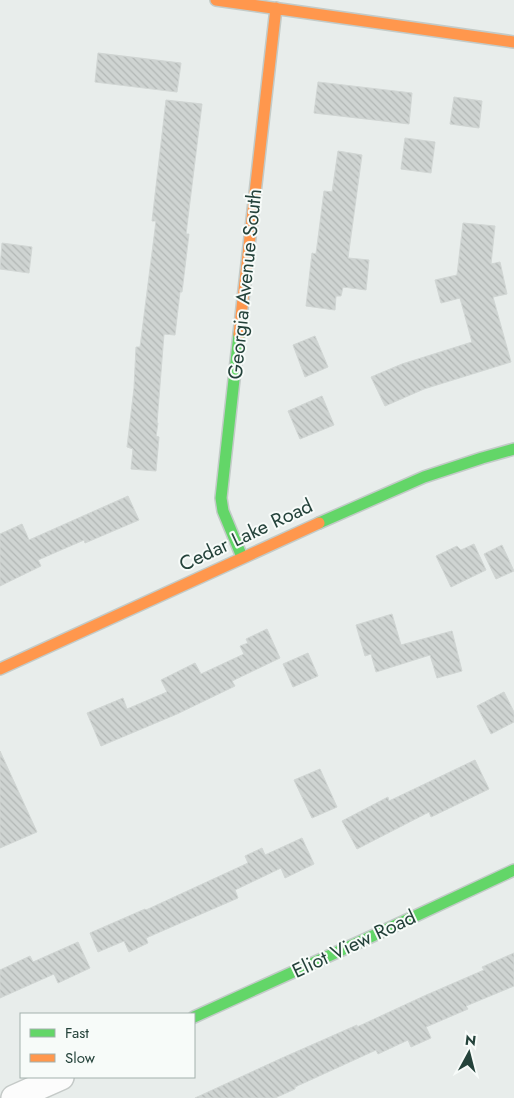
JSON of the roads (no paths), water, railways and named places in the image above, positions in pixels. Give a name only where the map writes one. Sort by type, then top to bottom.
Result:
[{"type":"street","points":[[216,0],[292,6],[514,42]]},
{"type":"street","name":"Georgia Avenue South","points":[[242,557],[224,511],[221,498],[292,6]]},
{"type":"street","name":"Cedar Lake Road","points":[[0,669],[365,502],[424,477],[514,448]]},
{"type":"street","name":"Eliot View Road","points":[[195,1017],[514,870]]},
{"type":"street","points":[[14,1098],[59,1078]]}]
